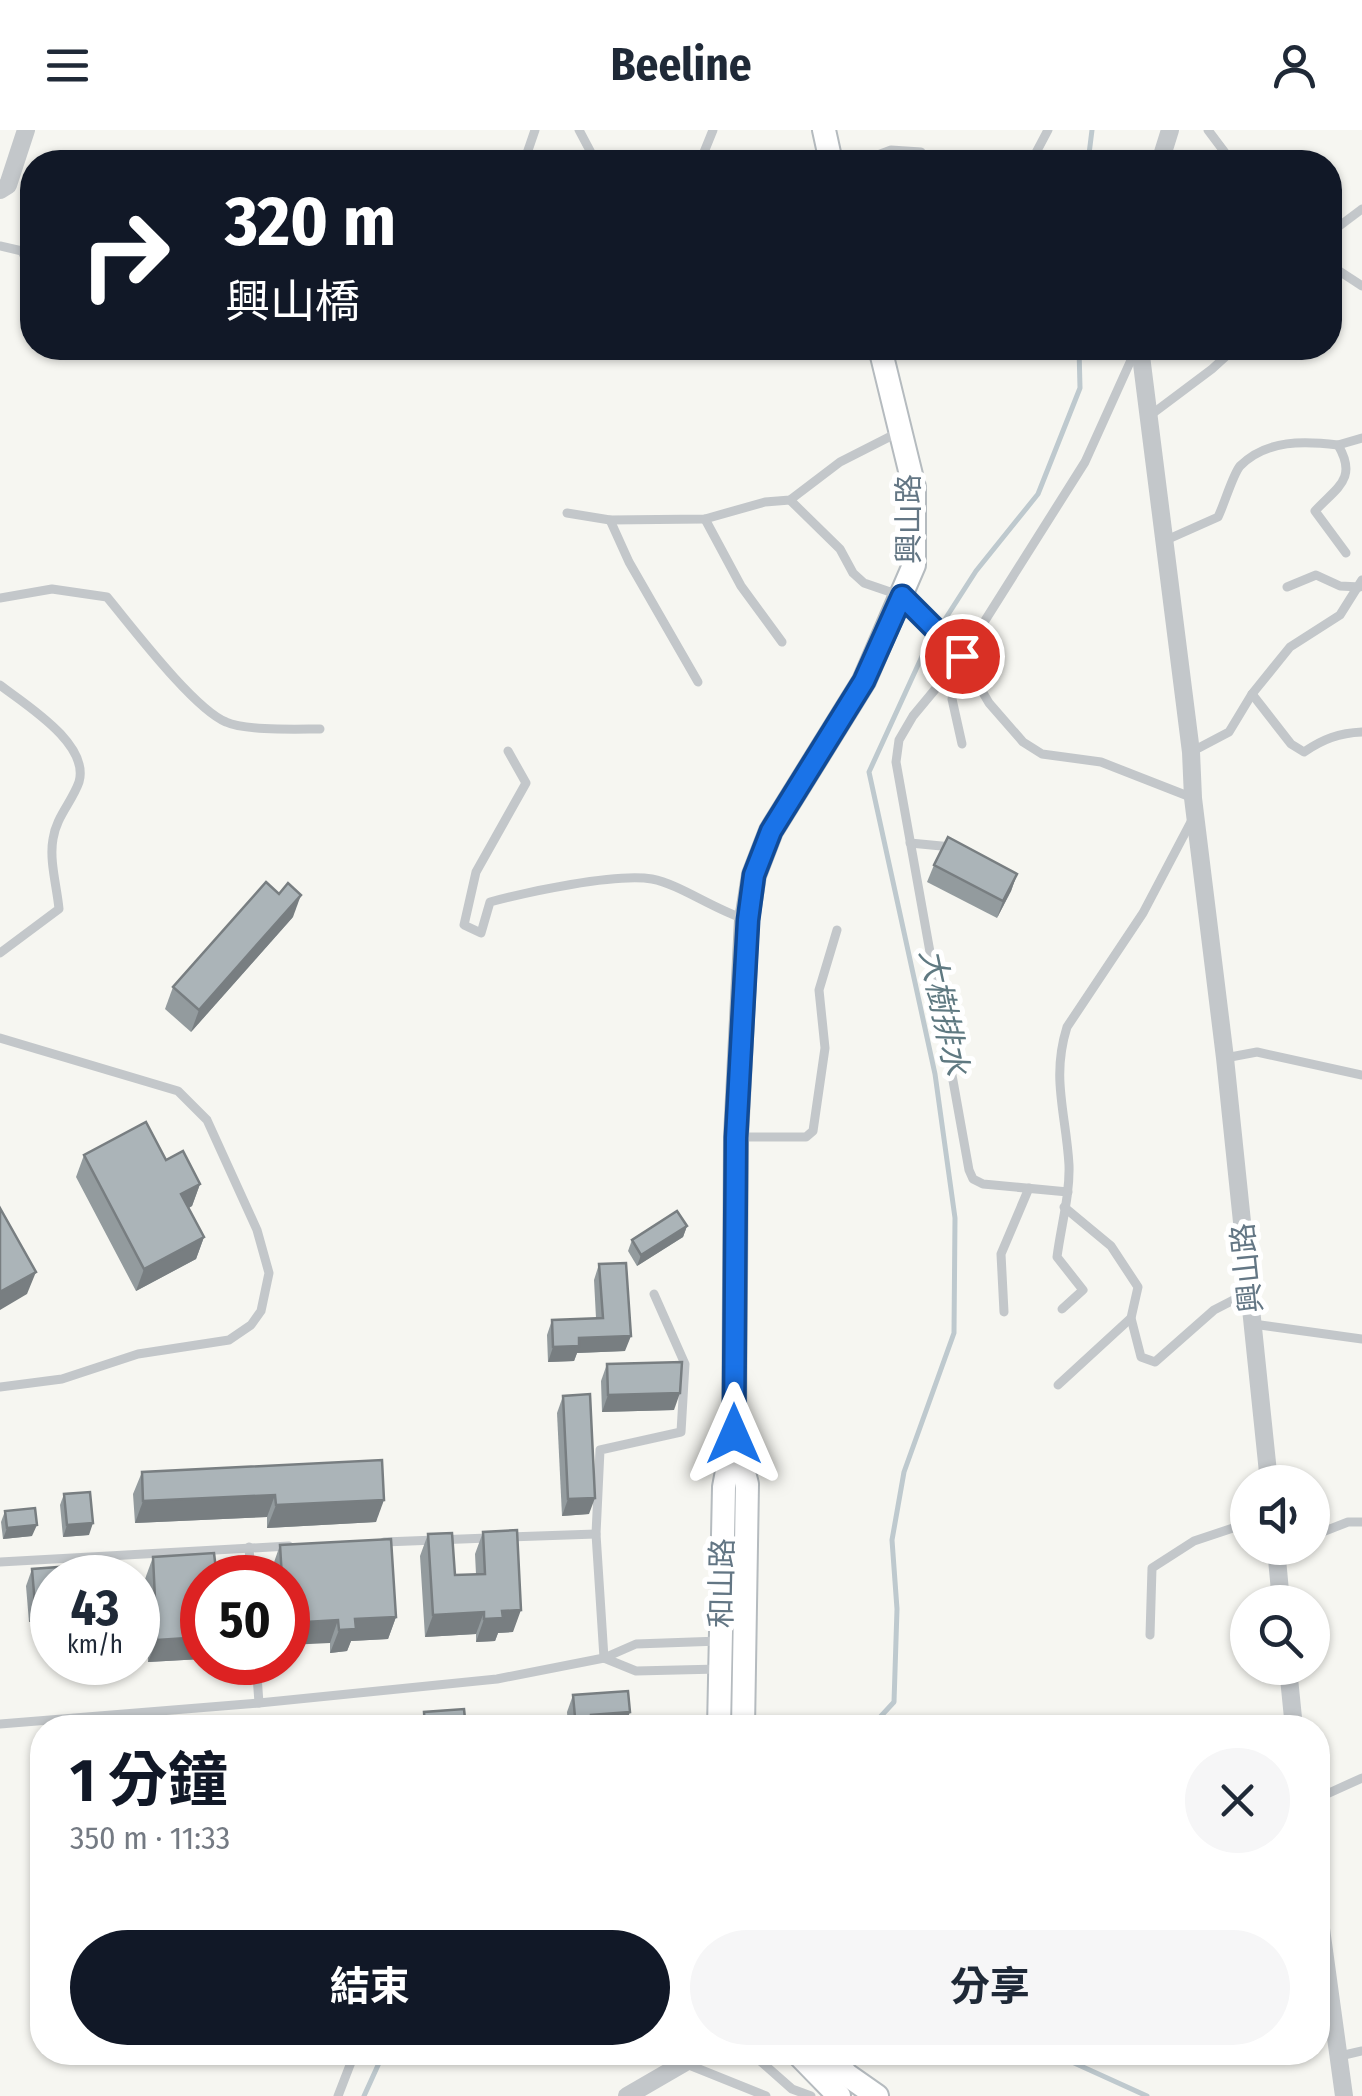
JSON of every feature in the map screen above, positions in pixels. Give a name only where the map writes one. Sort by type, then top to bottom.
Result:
[{"type":"main road","name":"興山路","points":[[734,1434],[736,1138],[754,875],[771,831],[864,681],[914,565],[914,487],[883,360]]},
{"type":"main road","name":"和山路","points":[[719,1715],[724,1487],[734,1434]]},
{"type":"main road","name":"和山路","points":[[734,1434],[747,1484],[743,1715]]},
{"type":"main road","points":[[809,2065],[839,2096]]},
{"type":"main road","points":[[837,2065],[877,2096]]},
{"type":"street","points":[[0,190],[8,184],[26,130]]},
{"type":"street","name":"興山路","points":[[1140,360],[1190,752],[1267,1465]]},
{"type":"street","points":[[1290,1685],[1293,1715]]},
{"type":"street","points":[[1330,1988],[1344,2096]]},
{"type":"street","points":[[628,2096],[645,2091],[680,2065]]},
{"type":"lane","points":[[1068,1192],[983,1184],[969,1170],[896,762],[900,740],[913,716],[962,656],[1085,462],[1132,360]]},
{"type":"lane","points":[[1148,417],[1216,360]]},
{"type":"lane","points":[[566,513],[610,520],[706,519],[765,502],[790,500],[840,462],[902,431]]},
{"type":"lane","points":[[1164,541],[1218,517],[1238,468],[1267,448],[1302,441],[1338,445],[1362,438]]},
{"type":"lane","points":[[1338,445],[1348,462],[1347,476],[1315,511],[1346,553]]},
{"type":"lane","points":[[790,500],[840,549],[853,574],[864,583],[902,596],[962,656],[990,703],[1023,742],[1042,754],[1101,762],[1194,807],[1143,914],[1067,1027],[1057,1072],[1066,1136],[1068,1192],[1057,1256],[1083,1290],[1062,1309]]},
{"type":"lane","points":[[706,519],[741,586],[782,642]]},
{"type":"lane","points":[[610,520],[629,562],[698,682]]},
{"type":"lane","points":[[1287,587],[1316,576],[1340,586],[1360,584]]},
{"type":"lane","points":[[1190,752],[1229,732],[1252,694],[1290,647],[1340,614],[1360,584]]},
{"type":"lane","points":[[0,598],[52,589],[107,597],[190,693],[226,723],[284,730],[320,729]]},
{"type":"lane","points":[[962,656],[952,699],[962,744]]},
{"type":"lane","points":[[0,684],[42,717],[70,744],[80,761],[78,783],[60,813],[52,841],[59,909],[0,953]]},
{"type":"lane","points":[[1252,694],[1291,744],[1304,752],[1343,733],[1362,732]]},
{"type":"lane","points":[[508,751],[526,782],[476,872],[464,925],[481,933],[490,902],[629,877],[655,879],[748,920]]},
{"type":"lane","points":[[910,843],[952,847]]},
{"type":"lane","points":[[736,1138],[806,1137],[814,1131],[825,1048],[819,990],[838,930]]},
{"type":"lane","points":[[0,1038],[178,1091],[207,1120],[257,1230],[270,1272],[261,1311],[251,1325],[229,1340],[138,1354],[62,1380],[0,1387]]},
{"type":"lane","points":[[1224,1058],[1258,1052],[1362,1075]]},
{"type":"lane","points":[[1004,1312],[1002,1254],[1029,1188]]},
{"type":"lane","points":[[1064,1207],[1111,1246],[1138,1287],[1131,1318],[1141,1357],[1155,1362],[1214,1310],[1250,1292]]},
{"type":"lane","points":[[604,1658],[596,1534],[600,1450],[681,1432],[684,1364],[654,1294]]},
{"type":"lane","points":[[1058,1385],[1131,1318]]},
{"type":"lane","points":[[1253,1324],[1362,1339]]},
{"type":"lane","points":[[1330,1529],[1362,1522]]},
{"type":"lane","points":[[1150,1636],[1152,1568],[1194,1541],[1230,1529]]},
{"type":"lane","points":[[364,1543],[596,1534]]},
{"type":"lane","points":[[0,1562],[306,1545]]},
{"type":"lane","points":[[249,1547],[249,1555]]},
{"type":"lane","points":[[116,1715],[497,1679],[604,1658],[636,1644],[721,1641],[745,1654]]},
{"type":"lane","points":[[604,1658],[636,1671],[720,1669],[745,1654]]},
{"type":"lane","points":[[257,1685],[258,1704]]},
{"type":"lane","points":[[0,1724],[30,1722]]},
{"type":"lane","points":[[1330,1793],[1362,1778]]},
{"type":"lane","points":[[1340,2056],[1362,2051]]},
{"type":"lane","points":[[338,2096],[351,2065]]},
{"type":"lane","points":[[703,2065],[766,2096]]},
{"type":"lane","points":[[765,2065],[792,2089],[812,2096]]},
{"type":"building","points":[[948,837],[1017,874],[1003,901],[934,865]]},
{"type":"building","points":[[266,882],[279,894],[288,883],[301,895],[199,1010],[173,987]]},
{"type":"building","points":[[146,1122],[166,1160],[183,1151],[200,1184],[181,1194],[204,1237],[144,1269],[84,1155]]},
{"type":"building","points":[[0,1208],[36,1272],[0,1292]]},
{"type":"building","points":[[677,1211],[687,1226],[641,1255],[632,1240]]},
{"type":"building","points":[[626,1263],[631,1336],[579,1338],[579,1346],[553,1347],[552,1320],[603,1318],[599,1264]]},
{"type":"building","points":[[682,1362],[680,1393],[608,1395],[607,1364]]},
{"type":"building","points":[[590,1394],[595,1498],[568,1499],[563,1396]]},
{"type":"building","points":[[382,1460],[384,1500],[276,1505],[275,1495],[143,1501],[142,1472]]},
{"type":"building","points":[[90,1492],[93,1523],[67,1525],[64,1494]]},
{"type":"building","points":[[35,1508],[37,1525],[7,1528],[5,1511]]},
{"type":"building","points":[[517,1530],[521,1610],[502,1611],[503,1618],[484,1619],[484,1612],[433,1615],[428,1534],[452,1533],[455,1575],[485,1574],[483,1532]]},
{"type":"building","points":[[391,1539],[396,1617],[355,1619],[356,1629],[339,1630],[338,1620],[310,1622],[310,1555],[281,1555],[280,1545]]},
{"type":"building","points":[[180,1555],[180,1638],[160,1640],[160,1557]]},
{"type":"building","points":[[628,1691],[630,1712],[575,1715],[573,1695]]},
{"type":"building","points":[[464,1709],[465,1715],[424,1715]]},
{"type":"waterway","name":"大樹排水","points":[[1090,150],[1092,130]]},
{"type":"waterway","name":"大樹排水","points":[[882,1715],[894,1702],[897,1609],[892,1540],[904,1472],[954,1333],[955,1218],[935,1074],[869,772],[924,652],[976,571],[1038,494],[1080,388],[1079,360]]},
{"type":"waterway","name":"大樹排水","points":[[364,2096],[378,2065]]},
{"type":"waterway","points":[[1079,2065],[1147,2096]]},
{"type":"route","points":[[734,1434],[736,1138],[754,875],[771,831],[864,681],[902,596],[962,656]]}]
